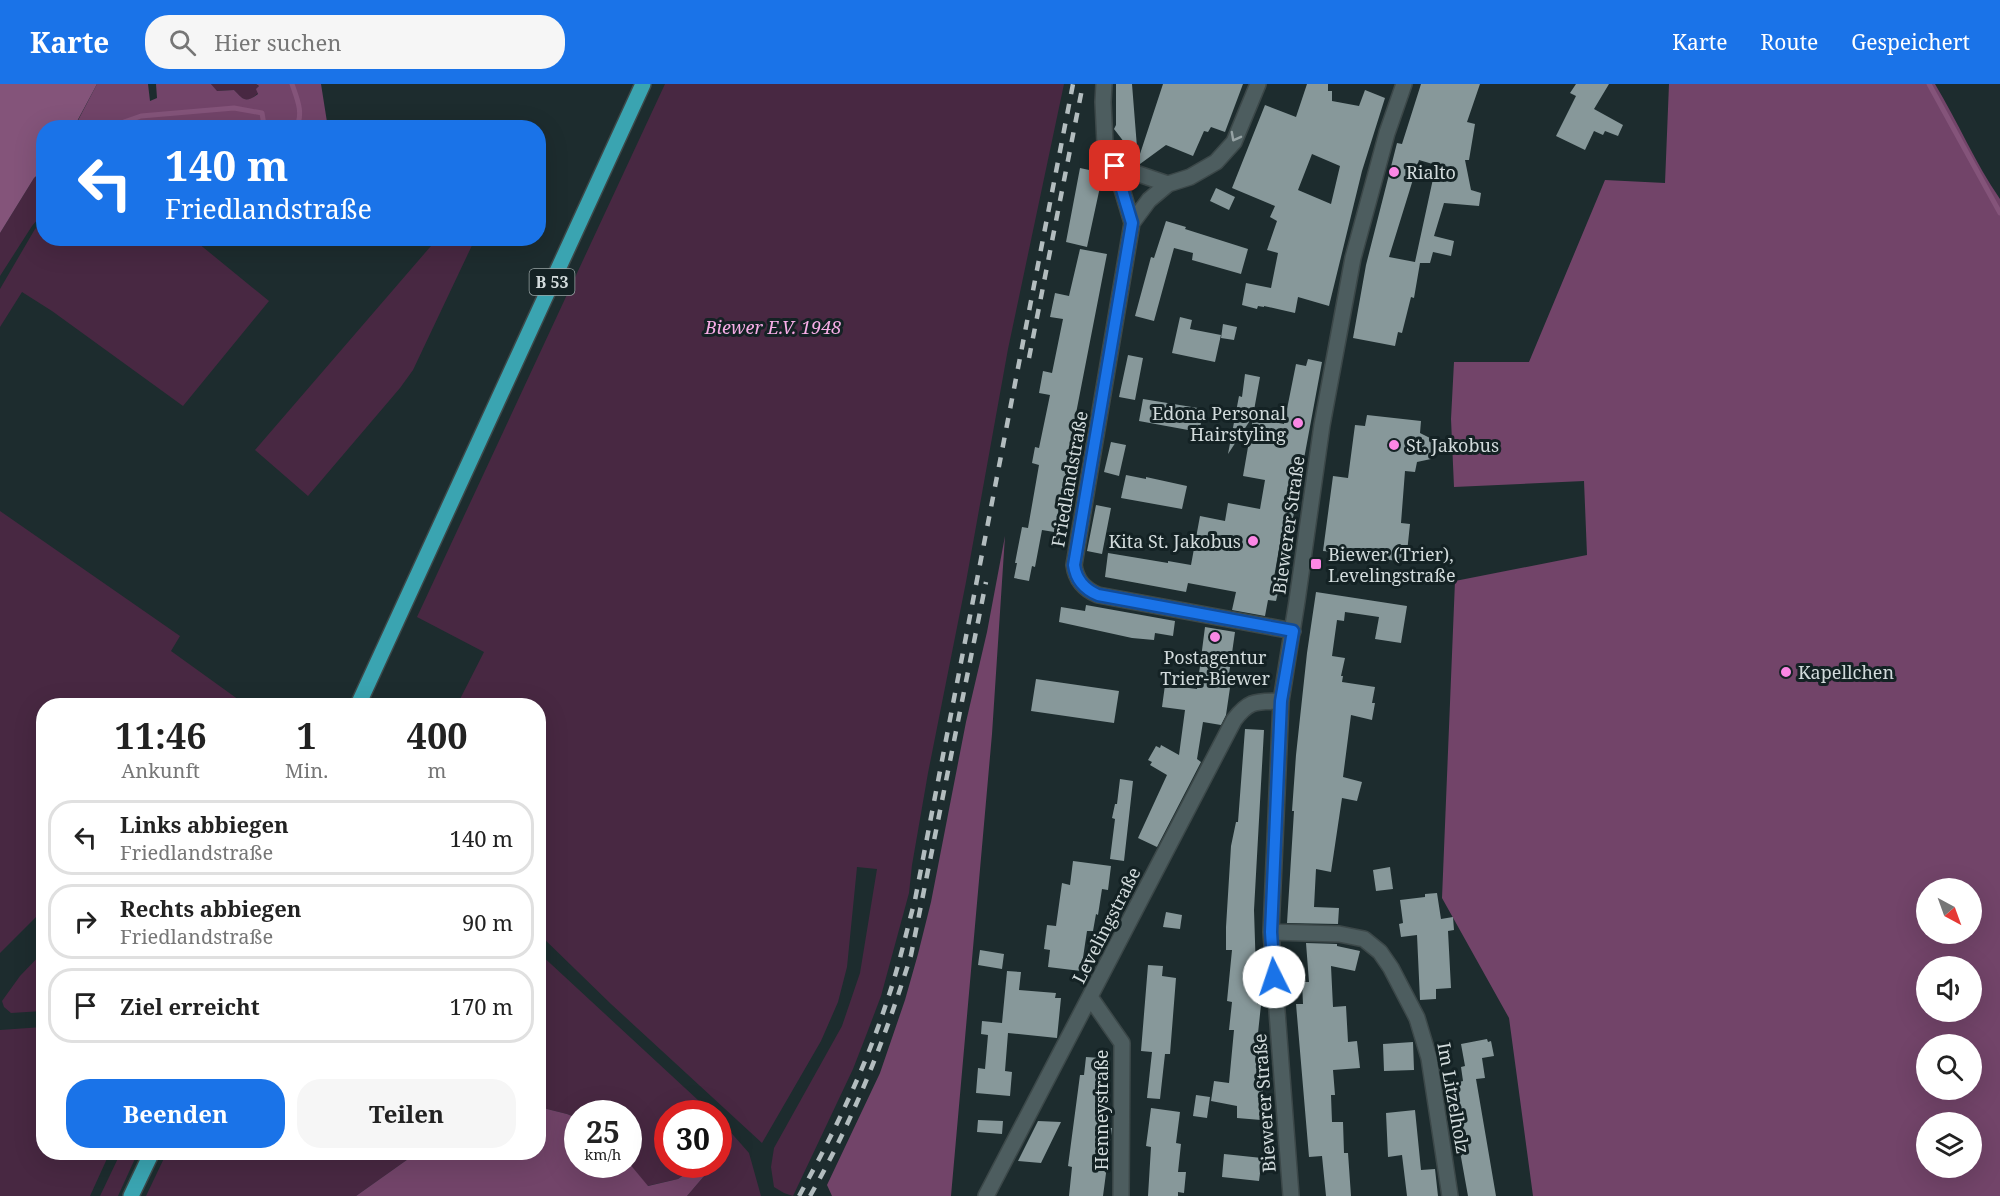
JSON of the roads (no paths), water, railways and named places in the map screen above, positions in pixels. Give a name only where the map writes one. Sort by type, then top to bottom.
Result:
[{"type":"main road","name":"B 53","points":[[361,698],[643,84]]},
{"type":"main road","points":[[131,1196],[148,1160]]},
{"type":"street","name":"Friedlandstraße","points":[[1104,84],[1102,102],[1105,144],[1115,166],[1132,223],[1074,565],[1076,577],[1088,591],[1098,595],[1293,631]]},
{"type":"street","points":[[1132,223],[1149,200],[1168,184],[1191,177],[1215,162],[1234,142],[1258,84]]},
{"type":"street","name":"Biewerer Straße","points":[[1291,1196],[1271,932],[1281,701],[1322,425],[1353,258],[1387,133],[1404,84]]},
{"type":"street","points":[[1115,166],[1168,184]]},
{"type":"street","name":"Levelingstraße","points":[[986,1196],[1234,720],[1244,707],[1256,702],[1281,701]]},
{"type":"street","name":"Im Litzelholz","points":[[1271,932],[1339,934],[1364,939],[1380,952],[1391,968],[1417,1018],[1430,1058],[1450,1196]]},
{"type":"street","name":"Henneystraße","points":[[1090,997],[1122,1043],[1121,1196]]},
{"type":"waterway","points":[[292,84],[300,111],[298,120]]},
{"type":"waterway","points":[[1929,84],[2000,213]]},
{"type":"waterway","points":[[130,120],[141,116],[234,108],[262,113],[263,120]]},
{"type":"railway","points":[[799,1196],[837,1124],[870,1049],[892,986],[915,900],[1073,84]]},
{"type":"railway","points":[[1029,358],[1083,84]]},
{"type":"railway","points":[[810,1196],[841,1138],[867,1078],[911,955],[986,582]]},
{"type":"place","name":"Rialto","points":[[1394,172]]},
{"type":"place","name":"Edona Personal Hairstyling","points":[[1298,423]]},
{"type":"place","name":"St. Jakobus","points":[[1394,445]]},
{"type":"place","name":"Kita St. Jakobus","points":[[1253,541]]},
{"type":"place","name":"Biewer (Trier), Levelingstraße","points":[[1316,564]]},
{"type":"place","name":"Postagentur Trier-Biewer","points":[[1215,637]]},
{"type":"place","name":"Kapellchen","points":[[1786,672]]},
{"type":"park label","name":"Biewer E.V. 1948","points":[[773,327]]}]
